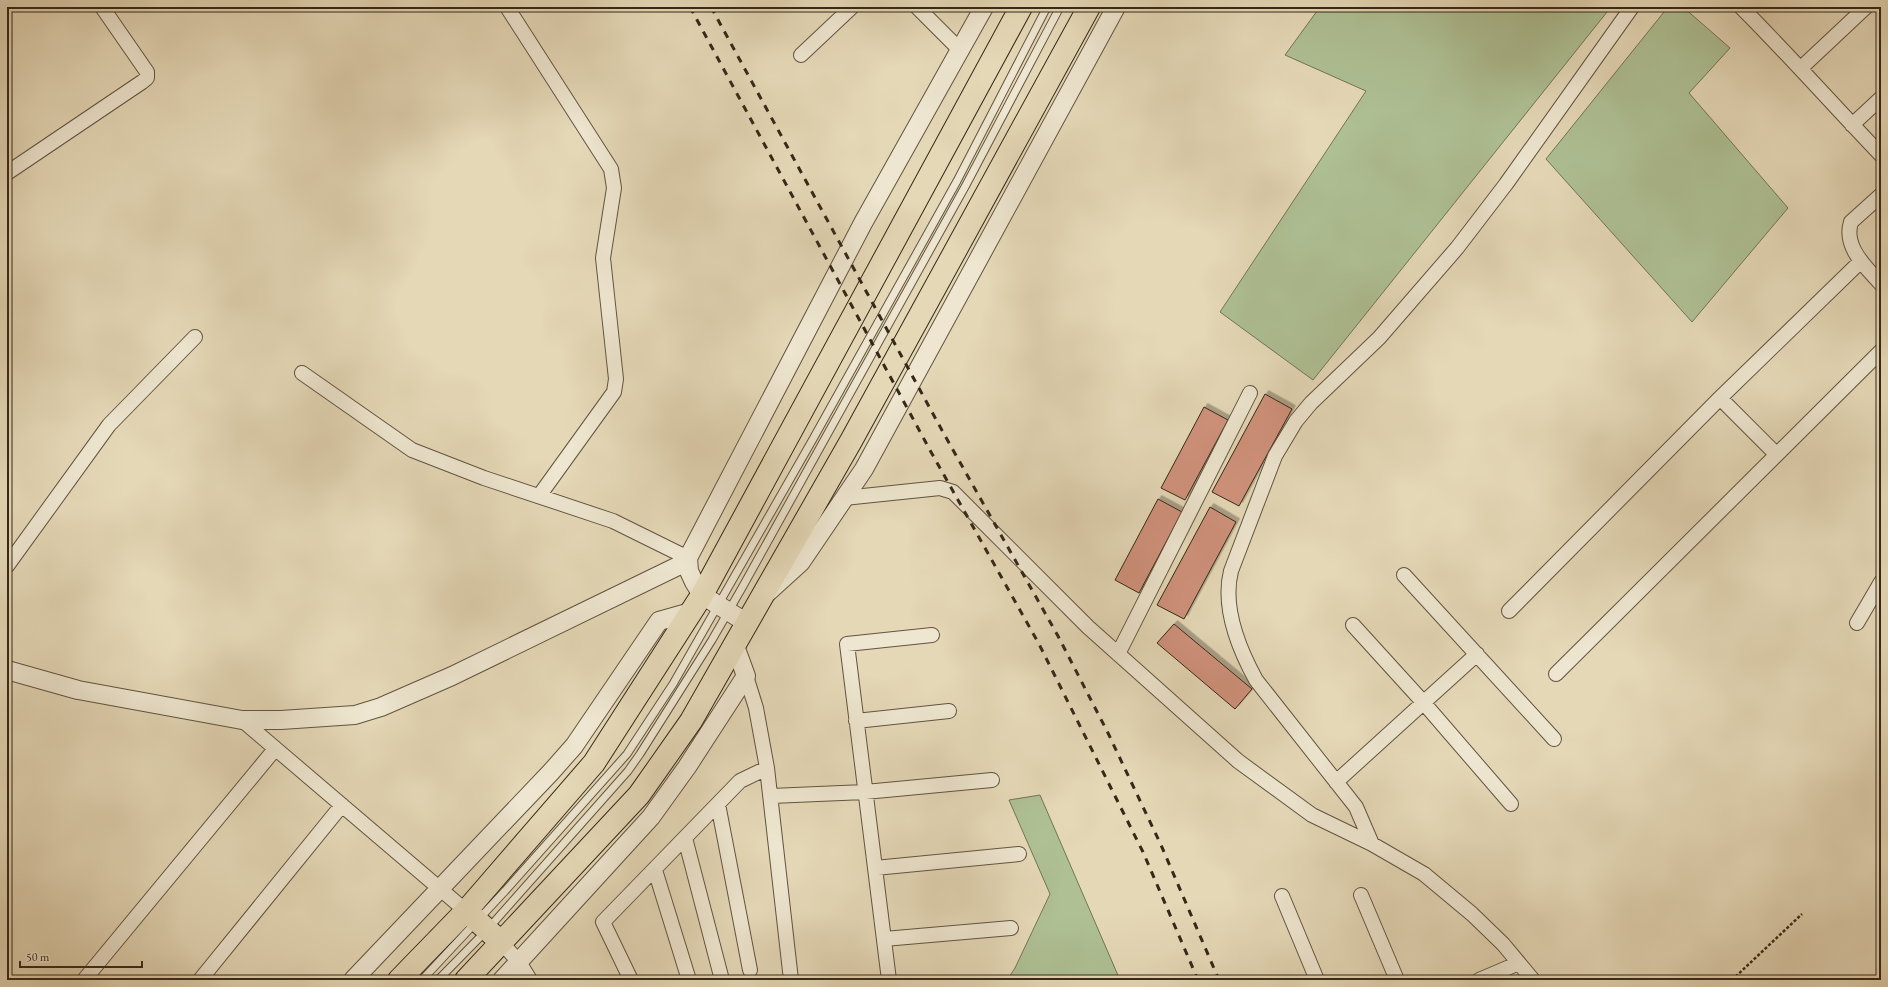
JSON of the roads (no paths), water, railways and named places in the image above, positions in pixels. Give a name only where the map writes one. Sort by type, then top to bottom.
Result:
[{"type":"main road","points":[[466,980],[483,926],[594,763],[710,606],[1021,7]]},
{"type":"main road","points":[[399,980],[483,926],[639,795],[691,721],[735,646],[851,441],[1089,7]]},
{"type":"street","points":[[8,170],[147,78],[146,72],[102,7]]},
{"type":"street","points":[[507,7],[611,169],[614,183],[603,258],[616,380],[614,392],[539,496]]},
{"type":"street","points":[[801,55],[852,7]]},
{"type":"street","points":[[917,7],[960,50]]},
{"type":"street","points":[[7,670],[78,690],[242,720],[281,720],[355,715],[381,707],[452,676],[678,566],[688,558],[863,223],[984,7]]},
{"type":"street","points":[[762,596],[798,566],[864,469],[1116,7]]},
{"type":"street","points":[[1372,844],[1360,812],[1256,680],[1248,666],[1237,637],[1230,604],[1229,579],[1275,456],[1296,421],[1311,403],[1393,323],[1457,248],[1506,184],[1632,7]]},
{"type":"street","points":[[1801,68],[1866,7]]},
{"type":"street","points":[[1746,9],[1801,68],[1828,100],[1881,155]]},
{"type":"street","points":[[1852,125],[1881,98]]},
{"type":"street","points":[[1881,195],[1852,222],[1850,227],[1853,250],[1881,284]]},
{"type":"street","points":[[1509,611],[1720,398],[1861,261]]},
{"type":"street","points":[[7,566],[108,425],[195,337]]},
{"type":"street","points":[[1556,674],[1881,351]]},
{"type":"street","points":[[302,373],[412,450],[484,478],[613,521],[688,558]]},
{"type":"street","points":[[1118,654],[1250,393]]},
{"type":"street","points":[[1720,398],[1776,454]]},
{"type":"street","points":[[844,498],[940,488],[953,492],[1055,595],[1210,737],[1269,785],[1312,815],[1372,844],[1424,874],[1443,889],[1503,944],[1533,980]]},
{"type":"street","points":[[688,558],[689,571],[694,582],[710,606],[747,623]]},
{"type":"street","points":[[1404,575],[1554,739]]},
{"type":"street","points":[[1857,623],[1881,582]]},
{"type":"street","points":[[353,980],[574,746],[659,621],[710,606]]},
{"type":"street","points":[[1353,625],[1423,702],[1511,804]]},
{"type":"street","points":[[889,980],[847,644],[932,635]]},
{"type":"street","points":[[735,646],[756,708],[767,768],[791,980]]},
{"type":"street","points":[[1336,782],[1477,654]]},
{"type":"street","points":[[502,980],[651,817],[687,767],[746,676]]},
{"type":"street","points":[[856,721],[949,711]]},
{"type":"street","points":[[242,720],[483,926],[519,962],[530,980]]},
{"type":"street","points":[[84,980],[275,749]]},
{"type":"street","points":[[631,980],[603,922],[740,782],[767,768]]},
{"type":"street","points":[[771,796],[865,792],[992,780]]},
{"type":"street","points":[[718,804],[750,970]]},
{"type":"street","points":[[200,980],[342,805]]},
{"type":"street","points":[[686,838],[722,980]]},
{"type":"street","points":[[875,868],[1019,854]]},
{"type":"street","points":[[655,870],[689,980]]},
{"type":"street","points":[[1361,895],[1397,980]]},
{"type":"street","points":[[1282,896],[1317,980]]},
{"type":"street","points":[[884,939],[1011,928]]},
{"type":"street","points":[[1480,980],[1519,963]]},
{"type":"lane","points":[[710,606],[813,440],[957,181],[1047,7]]},
{"type":"lane","points":[[438,980],[483,926],[628,771],[649,741],[710,606],[966,185],[1060,7]]},
{"type":"lane","points":[[422,980],[483,926]]},
{"type":"railway","points":[[690,7],[931,452],[1039,644],[1143,852],[1198,980]]},
{"type":"railway","points":[[711,7],[944,434],[1058,636],[1108,733],[1161,845],[1219,980]]}]
